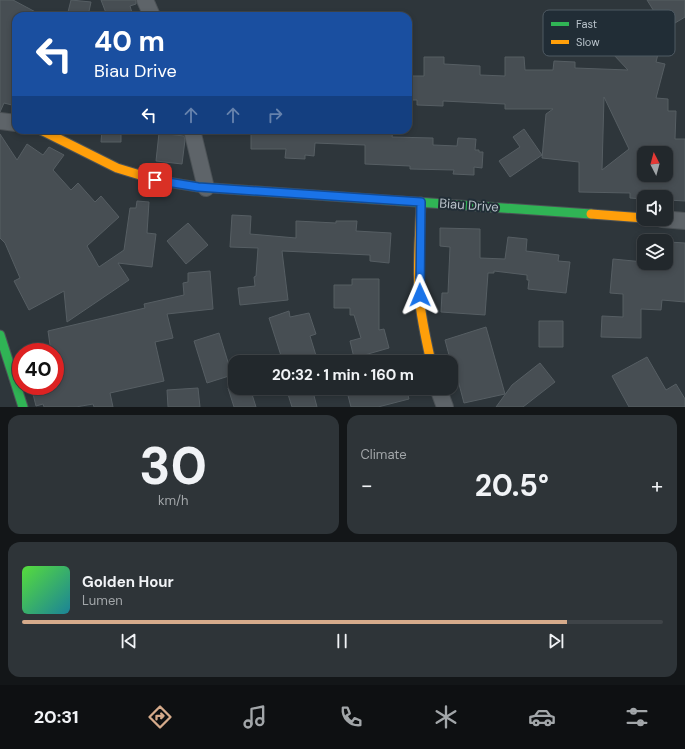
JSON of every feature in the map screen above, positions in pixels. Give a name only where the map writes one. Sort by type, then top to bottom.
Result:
[{"type":"street","points":[[145,0],[150,12]]},
{"type":"street","points":[[0,121],[12,122]]},
{"type":"street","name":"Biau Drive","points":[[51,134],[65,140],[106,163],[146,178],[206,188],[637,217]]},
{"type":"street","points":[[193,134],[206,188]]},
{"type":"street","points":[[421,202],[420,309],[430,355]]},
{"type":"street","points":[[673,220],[685,221]]},
{"type":"street","points":[[0,335],[22,407]]},
{"type":"street","points":[[441,395],[445,407]]},
{"type":"building","points":[[0,0],[13,0],[36,12],[12,12],[12,105],[4,103],[0,112]]},
{"type":"building","points":[[71,0],[91,2],[89,12],[68,12]]},
{"type":"building","points":[[101,0],[136,0],[136,4],[130,6],[132,12],[106,12]]},
{"type":"building","points":[[647,0],[685,0],[685,17],[675,23],[675,10],[653,10]]},
{"type":"building","points":[[615,56],[658,56],[656,62],[665,64],[656,98],[668,99],[668,111],[676,111],[675,139],[685,139],[685,201],[673,200],[673,190],[637,190],[637,198],[630,198],[630,193],[579,192],[579,162],[542,158],[546,114],[553,109],[505,109],[505,104],[443,101],[443,106],[417,105],[417,100],[412,100],[412,76],[424,76],[424,57],[444,57],[444,64],[480,66],[480,75],[505,76],[505,57],[524,57],[525,70],[553,70],[554,61],[575,62],[575,68],[628,70]],"holes":[[[604,97],[629,149],[602,170]]]},
{"type":"building","points":[[524,129],[542,155],[510,177],[499,161],[520,147],[513,137]]},
{"type":"building","points":[[0,134],[17,160],[27,144],[43,155],[49,147],[64,155],[53,170],[71,190],[78,183],[95,202],[101,196],[119,217],[87,246],[99,267],[124,250],[130,208],[136,208],[137,201],[149,202],[147,233],[156,234],[152,267],[118,263],[129,280],[67,322],[64,291],[29,310],[14,281],[20,278],[5,243],[0,238]]},
{"type":"building","points":[[102,134],[121,134],[121,142],[101,142]]},
{"type":"building","points":[[159,134],[184,136],[185,140],[182,164],[156,161]]},
{"type":"building","points":[[251,134],[392,134],[392,137],[433,138],[433,145],[457,146],[458,138],[476,139],[475,150],[483,152],[482,168],[474,167],[474,175],[453,174],[454,170],[410,169],[410,166],[365,164],[365,145],[315,143],[314,156],[305,155],[305,159],[285,158],[286,149],[251,149]]},
{"type":"building","points":[[232,215],[251,216],[250,234],[296,238],[296,221],[336,223],[336,221],[357,221],[356,231],[391,233],[389,263],[370,261],[370,255],[282,251],[288,300],[240,305],[238,288],[255,286],[254,277],[256,276],[258,248],[230,247]]},
{"type":"building","points":[[188,223],[208,245],[186,264],[167,241]]},
{"type":"building","points":[[440,228],[480,229],[480,258],[505,259],[508,237],[527,239],[526,251],[559,255],[558,261],[570,262],[566,293],[528,289],[529,280],[527,280],[527,275],[494,271],[494,273],[488,273],[485,315],[441,312],[442,293],[448,293],[450,247],[440,246]]},
{"type":"building","points":[[673,242],[685,243],[685,302],[662,300],[661,310],[641,309],[641,338],[601,337],[602,316],[623,317],[623,294],[610,293],[613,259],[637,261],[637,270],[673,270]]},
{"type":"building","points":[[210,271],[213,309],[167,314],[173,338],[155,342],[164,381],[110,393],[113,407],[94,407],[93,404],[76,407],[44,407],[43,404],[36,406],[33,395],[64,395],[64,343],[50,343],[48,331],[145,308],[144,304],[184,295],[183,283],[188,282],[188,273]]},
{"type":"building","points":[[352,279],[379,279],[379,330],[384,329],[389,348],[364,355],[353,355],[350,341],[361,338],[354,315],[350,315],[350,308],[334,308],[334,285],[352,285]]},
{"type":"building","points":[[289,311],[290,317],[309,313],[316,334],[310,336],[316,355],[281,355],[269,318]]},
{"type":"building","points":[[539,321],[563,321],[563,347],[539,347]]},
{"type":"building","points":[[486,327],[505,394],[464,403],[458,380],[458,355],[449,355],[445,340]]},
{"type":"building","points":[[219,333],[228,362],[228,376],[207,383],[194,341]]},
{"type":"building","points":[[647,357],[666,390],[676,384],[685,399],[685,407],[629,407],[612,376]]},
{"type":"building","points":[[540,363],[555,382],[523,407],[496,407],[512,385]]},
{"type":"building","points":[[198,388],[200,407],[168,407],[167,390]]},
{"type":"building","points":[[230,395],[252,395],[256,407],[234,407]]},
{"type":"building","points":[[288,395],[314,395],[317,407],[292,407]]},
{"type":"building","points":[[348,395],[408,395],[409,399],[378,407],[351,407]]},
{"type":"traffic: fast","points":[[167,182],[198,187],[591,214]]},
{"type":"traffic: fast","points":[[0,335],[23,407]]},
{"type":"traffic: slow","points":[[49,134],[117,168],[167,182]]},
{"type":"traffic: slow","points":[[421,202],[418,283],[422,321],[429,355]]},
{"type":"traffic: slow","points":[[591,214],[637,217]]},
{"type":"route","points":[[155,180],[198,187],[421,202],[420,295]]}]
